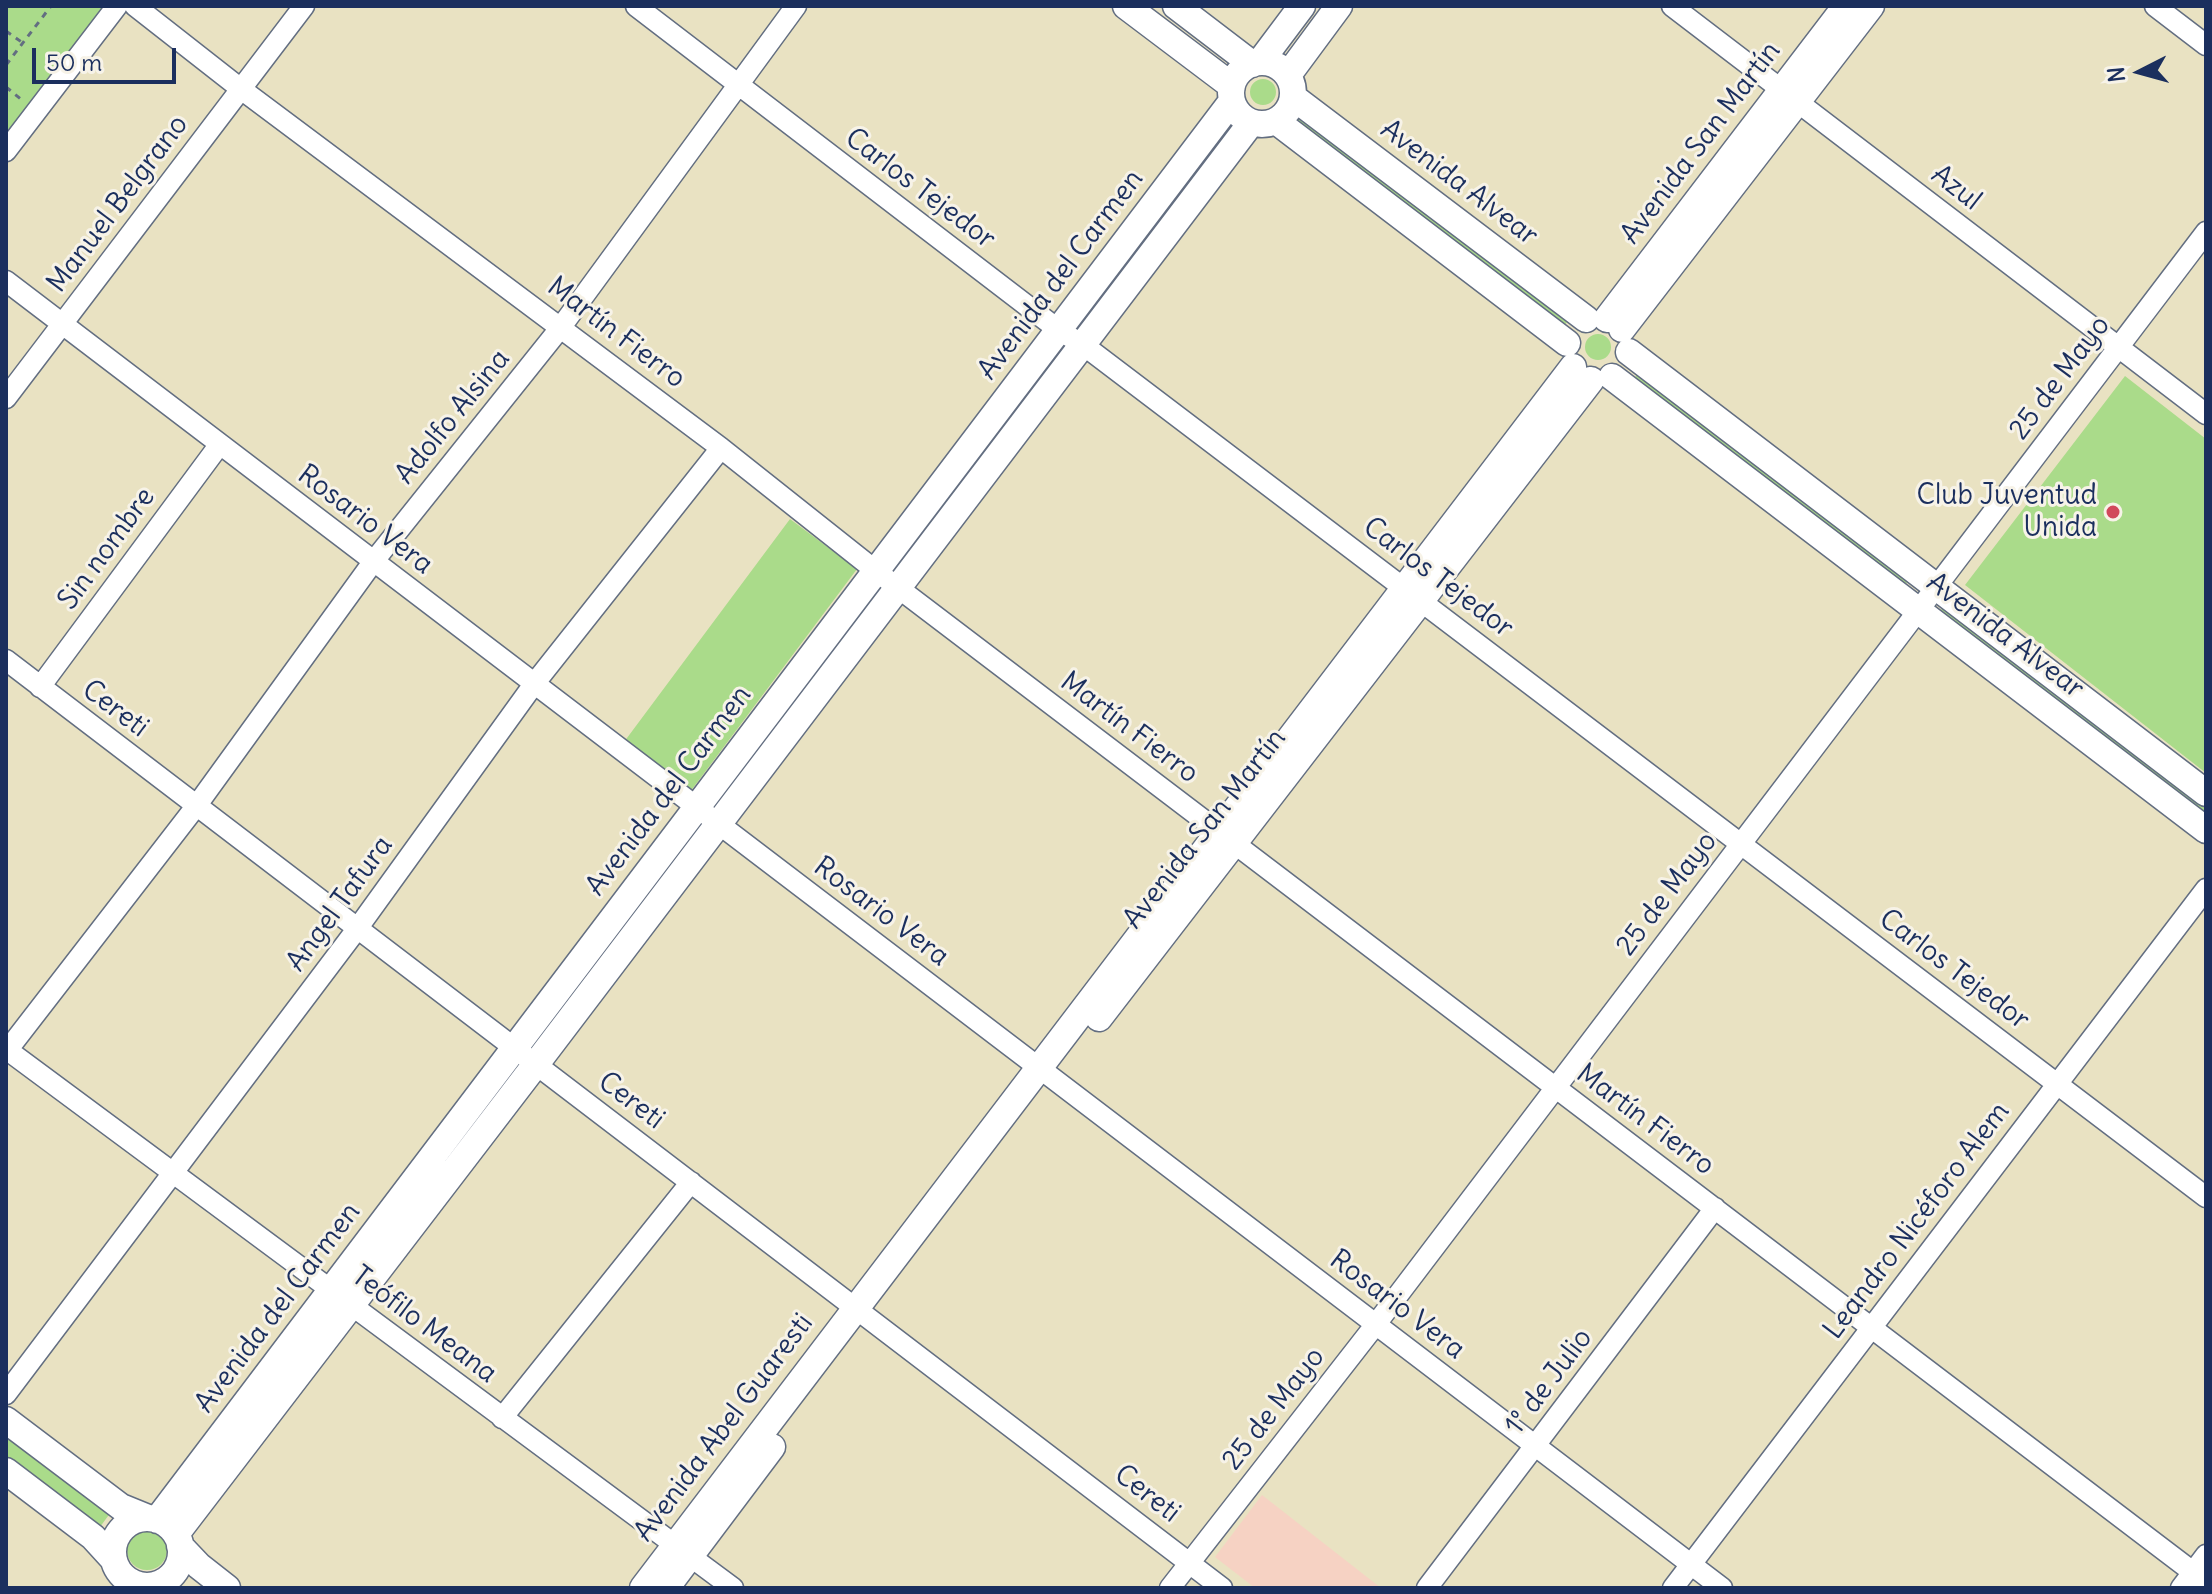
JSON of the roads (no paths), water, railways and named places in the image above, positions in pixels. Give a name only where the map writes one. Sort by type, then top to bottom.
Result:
[{"type":"main road","points":[[1126,6],[1232,93]]},
{"type":"main road","points":[[1176,6],[1256,63],[1280,67],[1291,86],[1291,107],[1264,122],[1236,110],[1232,93],[1242,69],[1256,63],[1302,6]]},
{"type":"main road","points":[[1291,86],[1339,6]]},
{"type":"main road","name":"Avenida San Martín","points":[[1790,95],[1846,6]]},
{"type":"main road","name":"Avenida San Martín","points":[[1790,95],[1871,6]]},
{"type":"main road","name":"Avenida Alvear","points":[[1291,86],[1611,330],[1936,586],[2206,793]]},
{"type":"main road","name":"Avenida del Carmen","points":[[165,1530],[526,1056],[719,824],[898,588],[1071,338],[1232,93]]},
{"type":"main road","points":[[1611,330],[1627,362],[1586,367],[1571,333],[1611,330],[1790,95]]},
{"type":"main road","name":"Avenida del Carmen","points":[[526,1056],[697,808],[876,571],[1071,338],[1264,122]]},
{"type":"main road","name":"Avenida Alvear","points":[[1264,122],[1586,367],[1918,610],[2206,830]]},
{"type":"main road","name":"Avenida San Martín","points":[[863,1312],[1586,367]]},
{"type":"main road","name":"Avenida Abel Guaresti","points":[[643,1588],[684,1550],[863,1312]]},
{"type":"main road","points":[[6,1420],[121,1507],[165,1530],[199,1566],[227,1588]]},
{"type":"main road","points":[[6,1471],[93,1537],[114,1560]]},
{"type":"main road","points":[[138,1519],[165,1530],[180,1557],[171,1576],[154,1587],[132,1583],[117,1569],[114,1560],[113,1549],[121,1530],[138,1519]]},
{"type":"main road","name":"Avenida Abel Guaresti","points":[[666,1588],[684,1550]]},
{"type":"street","points":[[6,151],[117,6]]},
{"type":"street","name":"Martín Fierro","points":[[135,6],[241,89],[721,448],[898,588],[2197,1574]]},
{"type":"street","name":"Manuel Belgrano","points":[[6,398],[304,6]]},
{"type":"street","name":"Carlos Tejedor","points":[[636,6],[2206,1197]]},
{"type":"street","name":"Adolfo Alsina","points":[[7,1050],[197,805],[373,562],[561,327],[796,6]]},
{"type":"street","name":"Azul","points":[[1672,6],[2206,414]]},
{"type":"street","points":[[2155,6],[2206,45]]},
{"type":"street","name":"25 de Mayo","points":[[1170,1588],[1376,1324],[2206,232]]},
{"type":"street","name":"Rosario Vera","points":[[6,281],[1722,1588]]},
{"type":"street","name":"Sin nombre","points":[[40,687],[220,444]]},
{"type":"street","name":"Angel Tafura","points":[[6,1394],[357,929],[534,684],[721,448]]},
{"type":"street","name":"Cereti","points":[[6,660],[1222,1588]]},
{"type":"street","name":"Leandro Nicéforo Alem","points":[[1673,1588],[2206,889]]},
{"type":"street","name":"Teófilo Meana","points":[[7,1050],[733,1588]]},
{"type":"street","points":[[502,1418],[691,1182]]},
{"type":"street","name":"1° de Julio","points":[[1427,1588],[1715,1208]]},
{"type":"place","name":"Club Juventud Unida","points":[[2113,512]]}]
